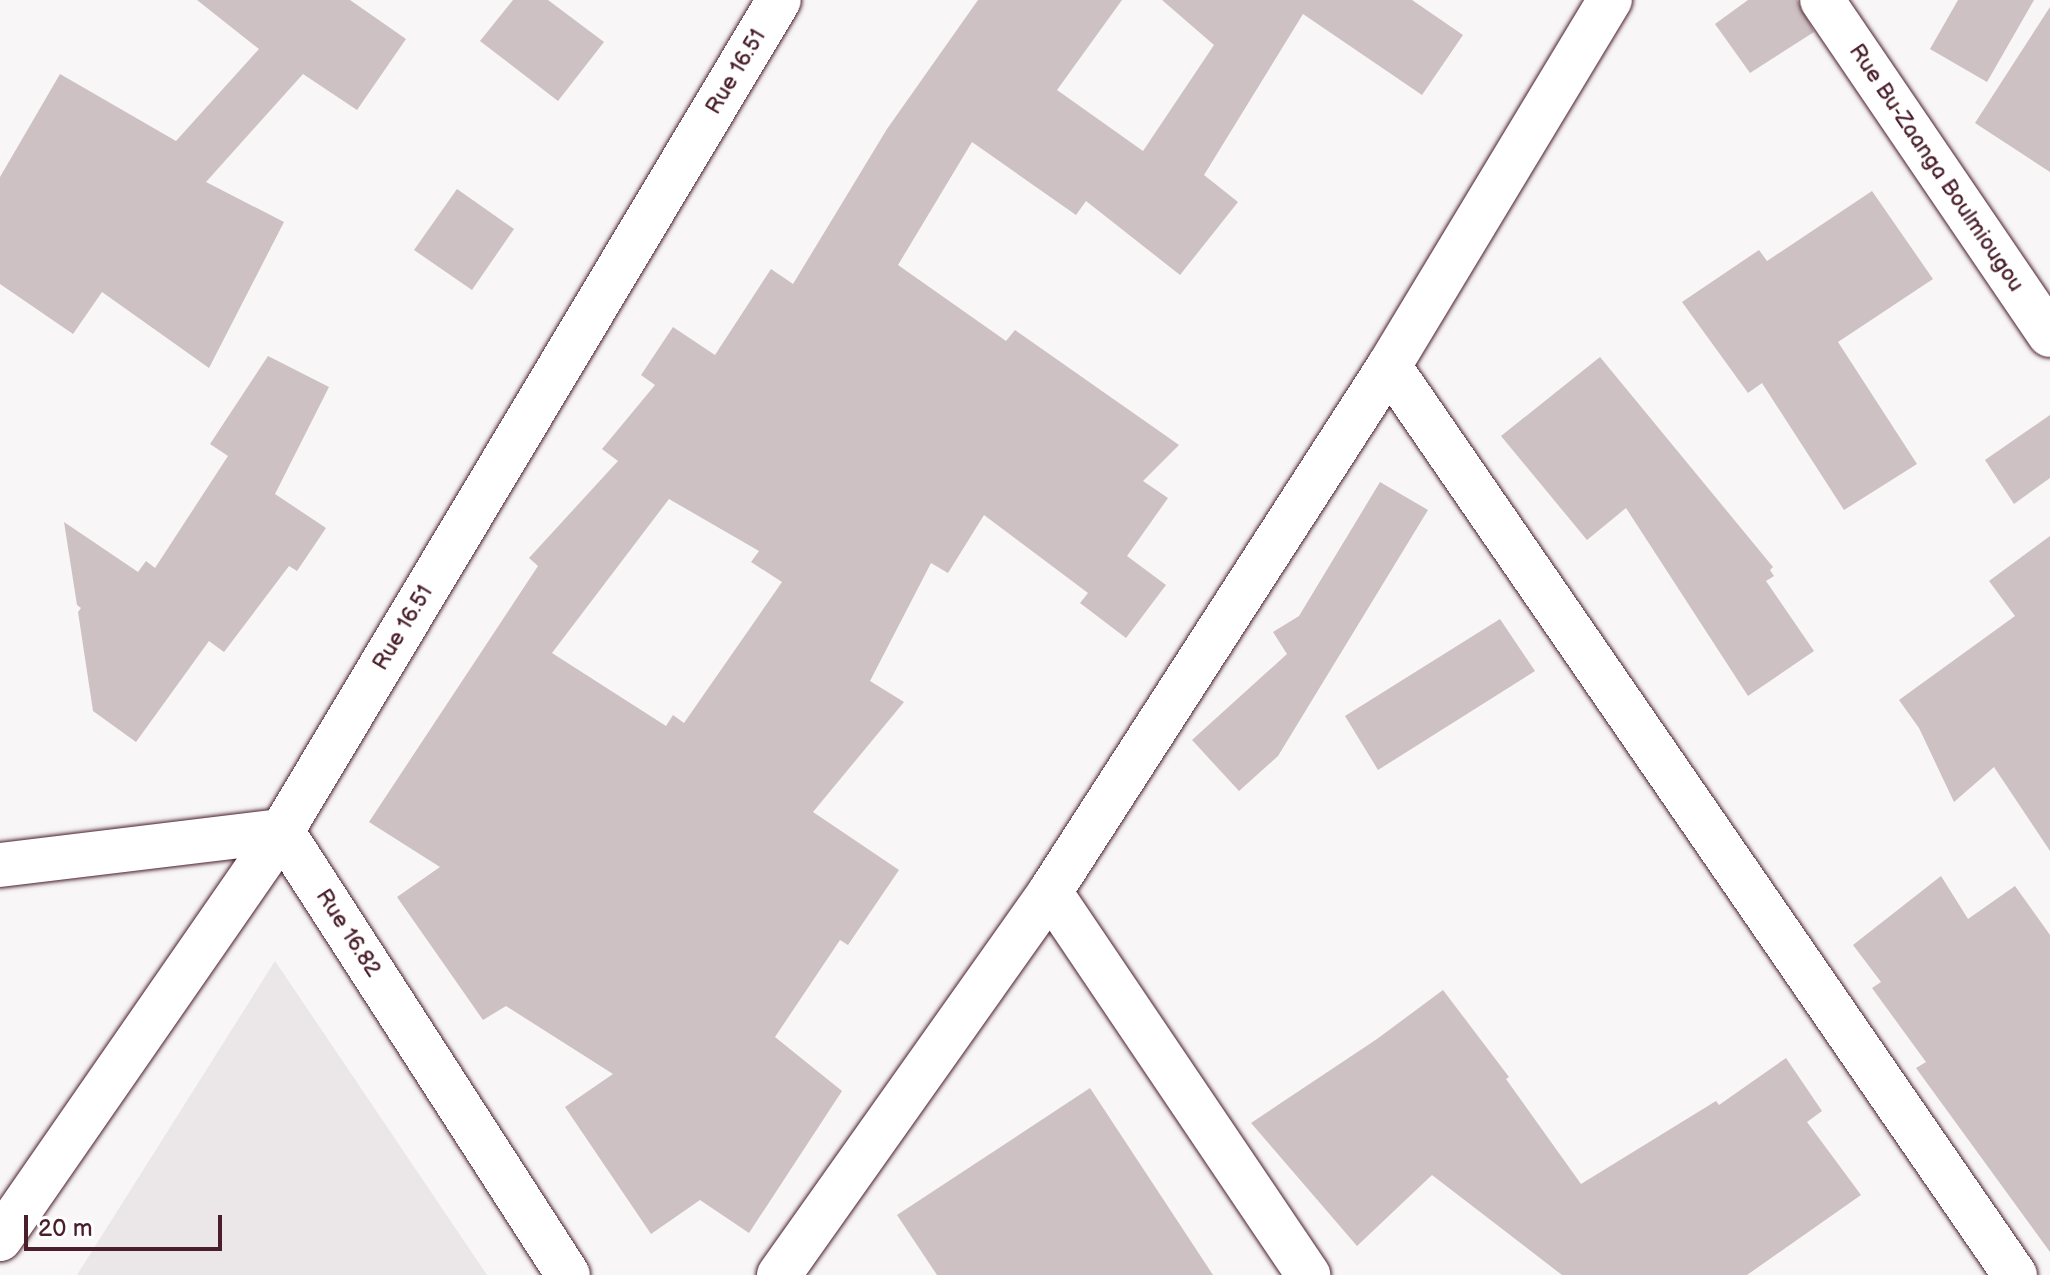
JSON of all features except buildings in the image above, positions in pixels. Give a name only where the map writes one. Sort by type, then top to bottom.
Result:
[{"type":"street","name":"Rue 16.51","points":[[0,1239],[282,831],[779,0]]},
{"type":"street","points":[[779,1275],[1050,892],[1389,366],[1610,0]]},
{"type":"street","name":"Rue Bu-Zaanga Boulmiougou","points":[[1822,0],[2050,335]]},
{"type":"street","points":[[1389,366],[2015,1275]]},
{"type":"street","points":[[0,865],[282,831]]},
{"type":"street","name":"Rue 16.82","points":[[282,831],[568,1275]]},
{"type":"street","points":[[1050,892],[1308,1275]]},
{"type":"shaded area","points":[[275,961],[487,1275],[77,1275]]}]
